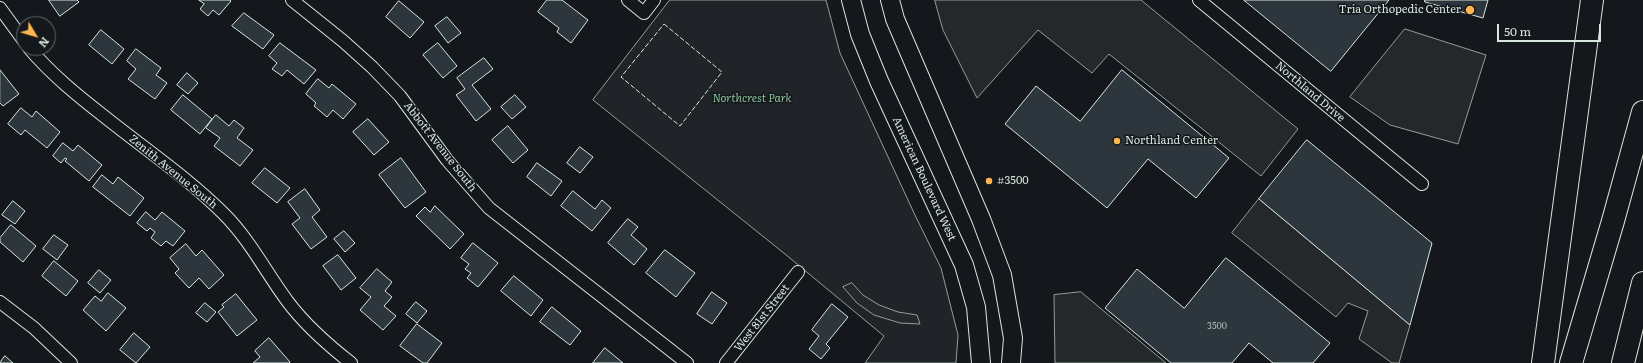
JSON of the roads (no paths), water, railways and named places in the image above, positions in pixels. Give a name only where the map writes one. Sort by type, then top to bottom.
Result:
[{"type":"highway","points":[[1543,363],[1592,0]]},
{"type":"highway","points":[[1571,363],[1614,220],[1643,112]]},
{"type":"highway","points":[[1623,363],[1643,283]]},
{"type":"main road","name":"American Boulevard West","points":[[851,0],[860,34],[879,81],[964,265],[976,307],[981,363]]},
{"type":"main road","points":[[890,0],[895,19],[982,219],[1002,275],[1013,338],[1011,363]]},
{"type":"street","name":"Abbott Avenue South","points":[[292,0],[343,41],[372,67],[400,96],[447,160],[489,208],[687,363]]},
{"type":"street","points":[[628,0],[644,13],[654,0]]},
{"type":"street","name":"Northland Drive","points":[[1199,0],[1422,184]]},
{"type":"street","points":[[0,8],[16,30]]},
{"type":"street","name":"Zenith Avenue South","points":[[37,56],[70,90],[198,190],[226,216],[250,246],[293,309],[312,331],[351,363]]},
{"type":"street","name":"West 81st Street","points":[[726,363],[798,272]]},
{"type":"street","points":[[0,302],[34,328],[71,363]]},
{"type":"place","name":"Tria Orthopedic Center","points":[[1470,10]]},
{"type":"place","name":"Northland Center","points":[[1117,141]]},
{"type":"place","name":"#3500","points":[[989,181]]},
{"type":"park label","name":"Northcrest Park","points":[[752,99]]}]
